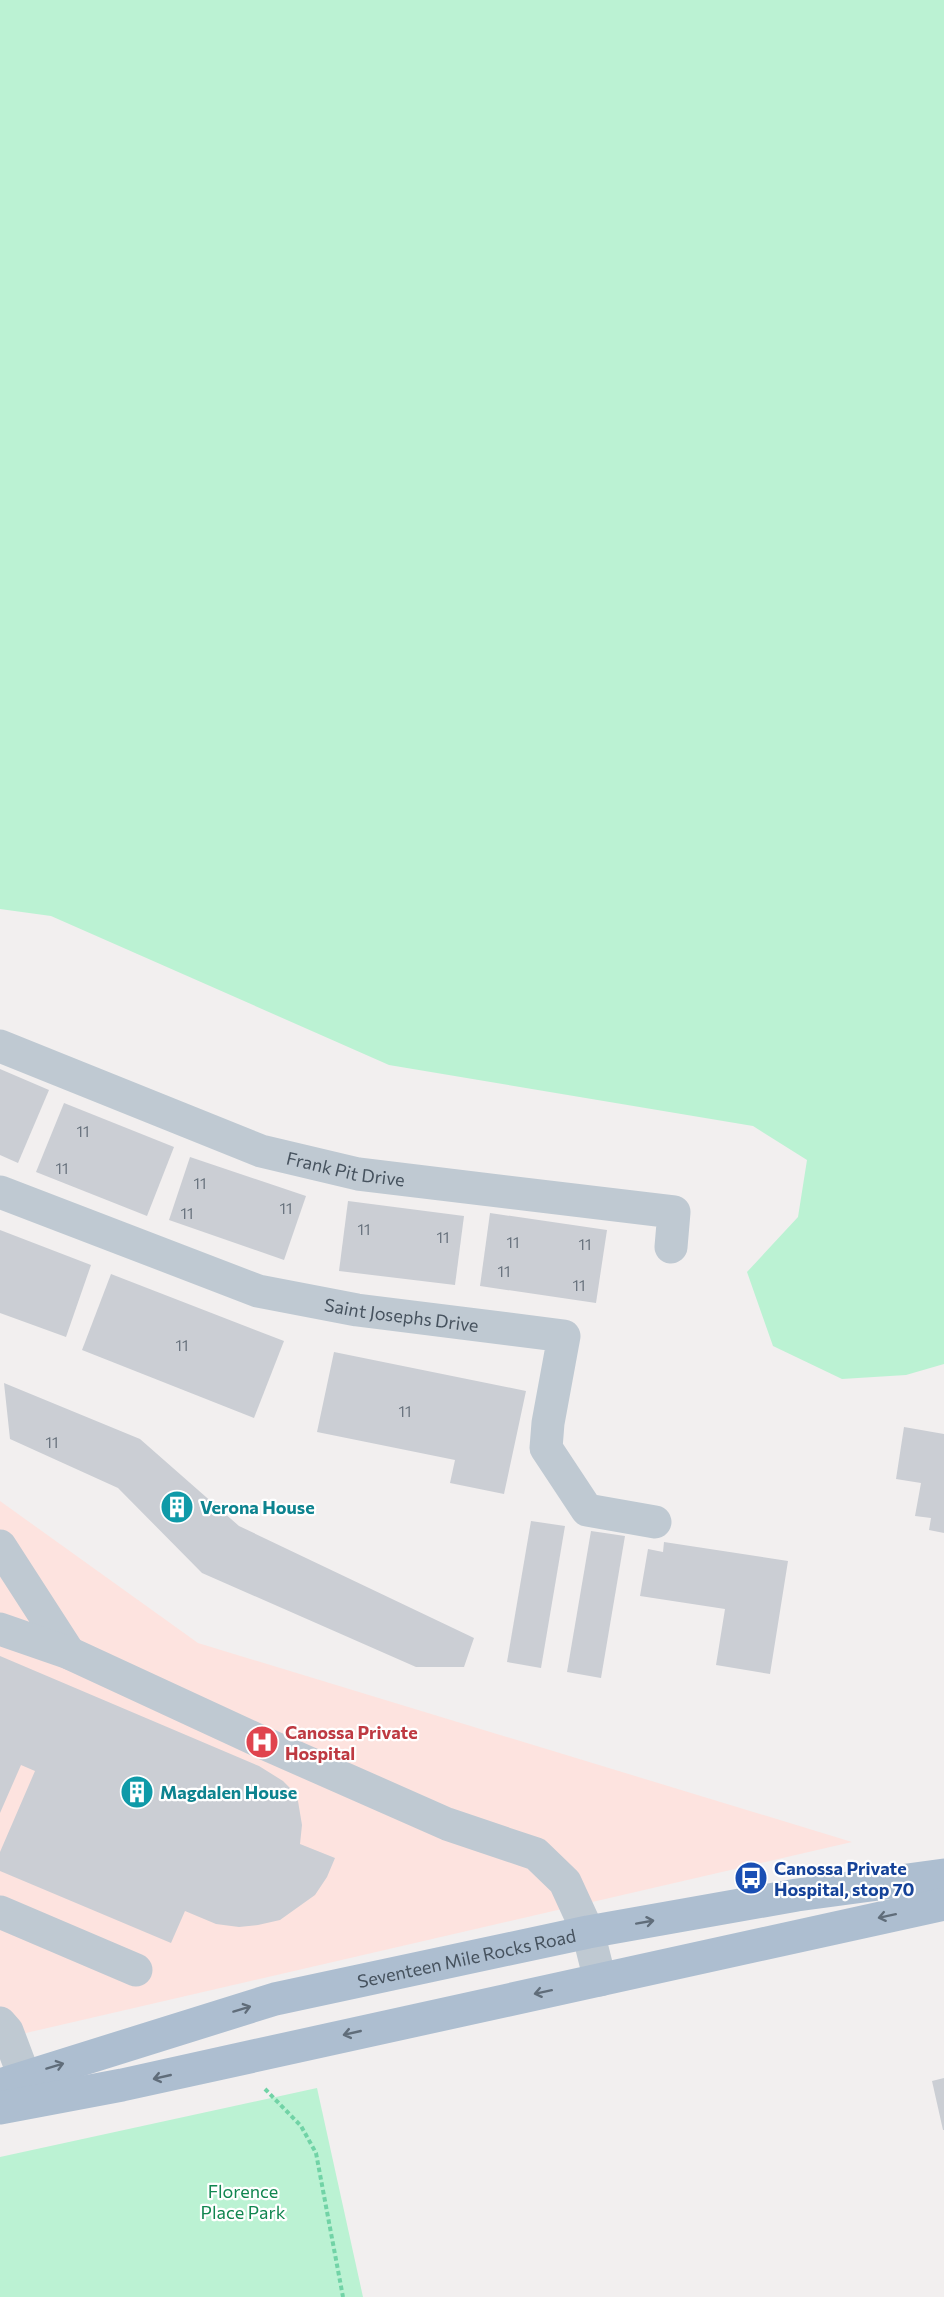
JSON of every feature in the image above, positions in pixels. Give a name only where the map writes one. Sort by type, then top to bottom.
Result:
[{"type":"main road","name":"Seventeen Mile Rocks Road","points":[[12,2080],[275,1999],[588,1932],[797,1895],[944,1875]]},
{"type":"main road","points":[[0,2108],[122,2085],[944,1904]]},
{"type":"lane","name":"Frank Pit Drive","points":[[0,1046],[261,1151],[358,1174],[674,1212],[671,1247]]},
{"type":"lane","name":"Saint Josephs Drive","points":[[0,1192],[258,1292],[357,1310],[564,1336],[548,1423],[546,1448],[587,1510],[655,1522]]},
{"type":"lane","points":[[0,1546],[69,1653]]},
{"type":"lane","points":[[0,1629],[69,1653],[268,1745],[447,1824],[536,1854],[565,1882],[588,1932],[600,1980]]},
{"type":"lane","points":[[0,1912],[135,1970]]},
{"type":"lane","points":[[0,2023],[7,2031],[12,2080]]},
{"type":"path","points":[[262,2086],[301,2126],[316,2153],[343,2297]]},
{"type":"shaded area","name":"Canossa Private Hospital","points":[[0,1501],[198,1643],[852,1842],[0,2039]]},
{"type":"green space","points":[[0,0],[944,0],[944,1364],[906,1375],[842,1379],[773,1346],[747,1272],[798,1217],[807,1160],[753,1126],[389,1065],[51,916],[0,909]]},
{"type":"green space","name":"Florence Place Park","points":[[317,2088],[363,2297],[0,2297],[0,2157]]},
{"type":"building","points":[[0,1069],[49,1090],[18,1163],[0,1155]]},
{"type":"building","points":[[64,1103],[174,1147],[147,1216],[36,1172]]},
{"type":"building","points":[[190,1157],[306,1196],[284,1260],[169,1220]]},
{"type":"building","points":[[348,1201],[464,1216],[455,1285],[339,1271]]},
{"type":"building","points":[[490,1213],[607,1230],[596,1303],[480,1286]]},
{"type":"building","points":[[0,1230],[91,1265],[66,1337],[0,1313]]},
{"type":"building","points":[[111,1274],[284,1341],[254,1418],[82,1350]]},
{"type":"building","points":[[334,1352],[526,1391],[504,1494],[450,1483],[455,1460],[317,1432]]},
{"type":"building","name":"Verona House","points":[[4,1383],[140,1439],[239,1526],[474,1638],[464,1667],[416,1667],[202,1573],[118,1488],[10,1439]]},
{"type":"building","points":[[904,1427],[944,1434],[944,1533],[929,1530],[931,1518],[915,1516],[921,1483],[896,1479]]},
{"type":"building","points":[[531,1521],[565,1526],[541,1668],[507,1662]]},
{"type":"building","points":[[591,1531],[625,1536],[601,1678],[567,1672]]},
{"type":"building","points":[[664,1542],[788,1561],[770,1674],[716,1665],[725,1609],[640,1596],[648,1549],[663,1552]]},
{"type":"building","name":"Magdalen House","points":[[0,1656],[259,1766],[283,1781],[297,1795],[302,1825],[300,1844],[335,1858],[327,1877],[315,1895],[280,1920],[258,1925],[239,1927],[216,1924],[185,1911],[171,1943],[0,1871],[0,1852],[35,1771],[21,1765],[0,1813]]},
{"type":"building","points":[[944,2078],[944,2130],[943,2130],[932,2081]]},
{"type":"place","name":"Verona House","points":[[177,1507]]},
{"type":"place","name":"Canossa Private Hospital","points":[[262,1742]]},
{"type":"place","name":"Magdalen House","points":[[137,1792]]},
{"type":"place","name":"Canossa Private Hospital, stop 70","points":[[751,1878]]}]
